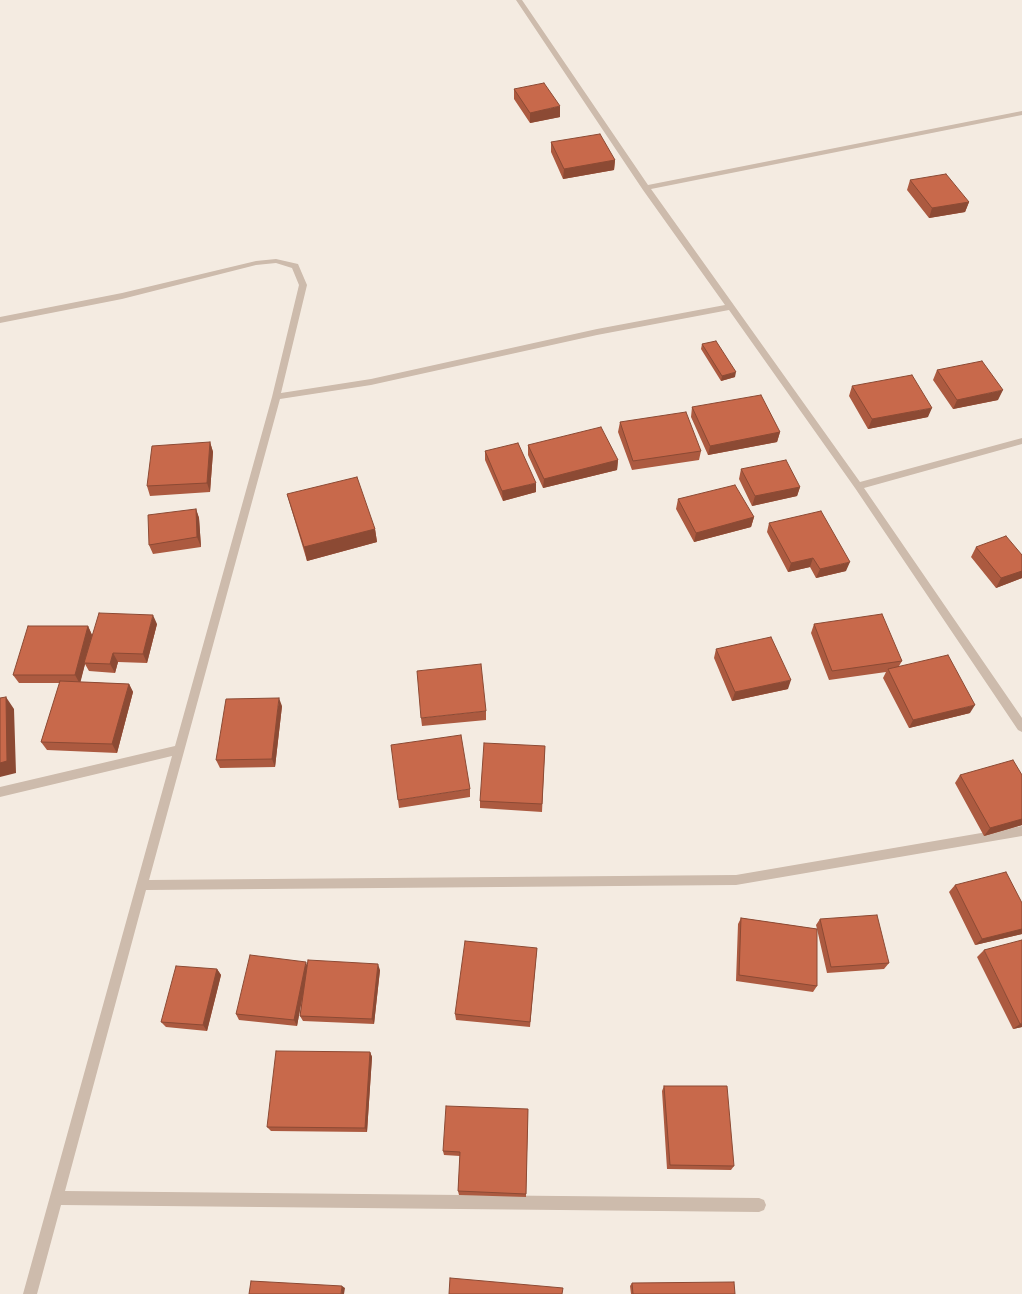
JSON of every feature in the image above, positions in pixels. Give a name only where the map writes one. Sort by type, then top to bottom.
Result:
[{"type":"street","points":[[519,0],[646,188],[858,486],[1022,727]]},
{"type":"street","points":[[646,188],[1022,113]]},
{"type":"street","points":[[0,320],[122,296],[256,263],[276,261],[295,266],[303,285],[276,397],[30,1294]]},
{"type":"street","points":[[276,397],[371,382],[597,332],[730,307]]},
{"type":"street","points":[[858,486],[1022,441]]},
{"type":"street","points":[[0,792],[179,750]]},
{"type":"street","points":[[142,885],[736,880],[1022,831]]},
{"type":"street","points":[[57,1198],[759,1205]]},
{"type":"building","points":[[544,83],[560,106],[530,113],[514,89]]},
{"type":"building","points":[[600,134],[615,160],[564,169],[551,142]]},
{"type":"building","points":[[946,174],[969,202],[932,208],[910,180]]},
{"type":"building","points":[[716,341],[736,372],[722,376],[702,344]]},
{"type":"building","points":[[982,361],[1003,390],[957,400],[937,370]]},
{"type":"building","points":[[912,375],[932,408],[872,419],[852,386]]},
{"type":"building","points":[[761,395],[780,432],[710,446],[692,407]]},
{"type":"building","points":[[686,412],[701,451],[633,461],[620,422]]},
{"type":"building","points":[[601,427],[618,460],[544,479],[528,445]]},
{"type":"building","points":[[210,442],[207,483],[147,486],[152,446]]},
{"type":"building","points":[[518,443],[536,483],[502,491],[485,451]]},
{"type":"building","points":[[786,460],[800,487],[755,496],[741,469]]},
{"type":"building","points":[[357,477],[375,529],[304,547],[287,494]]},
{"type":"building","points":[[735,485],[754,517],[696,533],[678,499]]},
{"type":"building","points":[[196,509],[197,537],[149,545],[148,515]]},
{"type":"building","points":[[821,511],[850,562],[820,569],[813,558],[791,563],[769,523]]},
{"type":"building","points":[[1006,536],[1022,555],[1022,571],[1001,578],[976,547]]},
{"type":"building","points":[[99,613],[153,615],[143,654],[113,653],[110,664],[84,663]]},
{"type":"building","points":[[882,614],[902,661],[832,671],[814,624]]},
{"type":"building","points":[[28,626],[88,626],[75,675],[13,675]]},
{"type":"building","points":[[771,637],[791,680],[735,692],[716,649]]},
{"type":"building","points":[[948,655],[975,705],[913,720],[888,669]]},
{"type":"building","points":[[481,664],[486,711],[421,718],[417,671]]},
{"type":"building","points":[[60,681],[129,684],[112,744],[41,742]]},
{"type":"building","points":[[6,697],[7,761],[0,763],[0,698]]},
{"type":"building","points":[[279,698],[272,759],[216,760],[226,699]]},
{"type":"building","points":[[461,735],[470,789],[398,800],[391,745]]},
{"type":"building","points":[[484,743],[545,746],[542,804],[480,801]]},
{"type":"building","points":[[1013,760],[1022,775],[1022,819],[990,828],[960,775]]},
{"type":"building","points":[[1006,872],[1022,903],[1022,929],[982,939],[955,885]]},
{"type":"building","points":[[877,915],[889,963],[831,967],[820,919]]},
{"type":"building","points":[[741,918],[817,929],[817,986],[739,975]]},
{"type":"building","points":[[1022,940],[1022,1023],[1020,1024],[984,950]]},
{"type":"building","points":[[465,941],[537,948],[530,1022],[455,1014]]},
{"type":"building","points":[[250,955],[306,962],[294,1020],[236,1014]]},
{"type":"building","points":[[308,960],[378,964],[372,1019],[300,1016]]},
{"type":"building","points":[[176,966],[217,969],[203,1025],[161,1022]]},
{"type":"building","points":[[276,1051],[370,1052],[365,1128],[267,1127]]},
{"type":"building","points":[[664,1086],[727,1086],[734,1166],[670,1165]]},
{"type":"building","points":[[446,1106],[528,1109],[526,1194],[458,1191],[460,1152],[443,1151]]},
{"type":"building","points":[[450,1278],[563,1288],[562,1294],[449,1294]]},
{"type":"building","points":[[251,1281],[342,1286],[341,1294],[249,1294]]},
{"type":"building","points":[[734,1282],[735,1294],[633,1294],[632,1283]]}]
